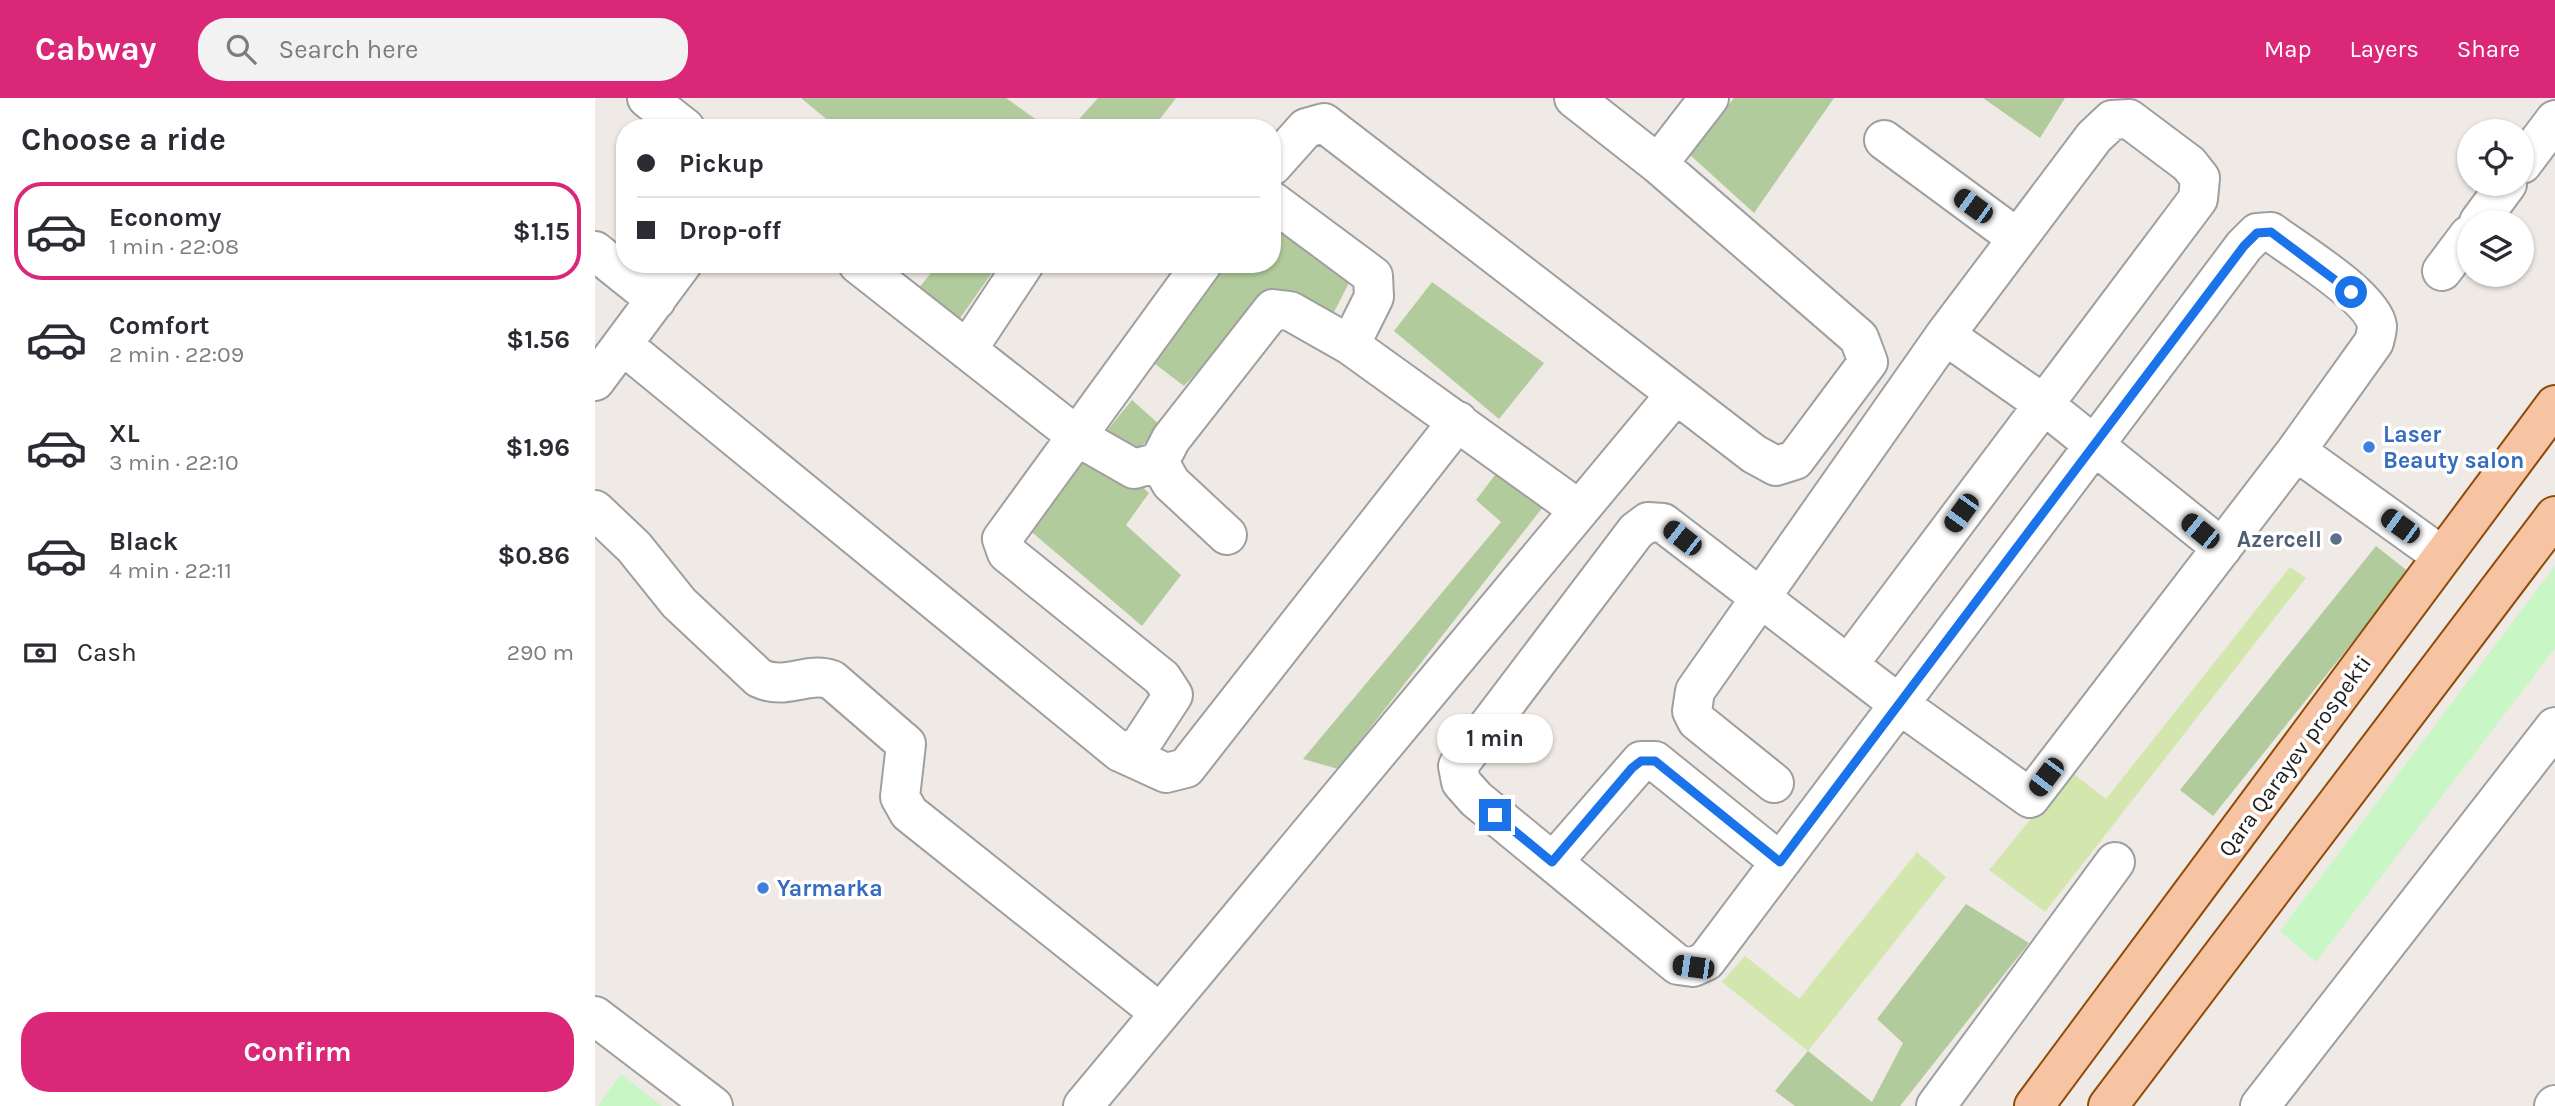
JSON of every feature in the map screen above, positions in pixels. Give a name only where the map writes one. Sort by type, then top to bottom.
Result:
[{"type":"main road","name":"Qara Qarayev prospekti","points":[[2034,1106],[2555,405]]},
{"type":"main road","points":[[2108,1106],[2555,516]]},
{"type":"street","points":[[647,98],[674,119]]},
{"type":"street","points":[[1658,164],[1709,98]]},
{"type":"street","points":[[1281,156],[1307,128],[1324,123],[1754,454],[1776,466],[1795,460],[1868,362],[1859,338],[1658,164],[1577,99]]},
{"type":"street","points":[[1774,783],[1697,721],[1692,711],[1695,691],[1945,335],[2094,136],[2112,120],[2129,119],[2189,164],[2200,178],[2198,199],[2042,403],[1848,665]]},
{"type":"street","points":[[2534,148],[2555,120]]},
{"type":"street","points":[[1884,140],[2017,238]]},
{"type":"street","points":[[1281,208],[1373,276],[1374,297],[1350,345]]},
{"type":"street","points":[[1848,665],[1663,523],[1648,522],[1636,531],[1458,766],[1461,782],[1476,799],[1678,965],[1693,967],[1706,961],[1780,862],[1899,704],[2094,445],[2244,246],[2257,233],[2271,232],[2366,305],[2377,325],[2374,342],[2296,451],[2030,798],[1899,704],[1848,665]]},
{"type":"street","points":[[595,251],[616,268]]},
{"type":"street","points":[[2442,271],[2457,251]]},
{"type":"street","points":[[622,273],[656,300]]},
{"type":"street","points":[[595,381],[624,346],[676,273]]},
{"type":"street","points":[[869,273],[1078,437],[1134,469],[1159,462],[1171,439],[1273,309],[1290,311],[1350,345],[1579,509]]},
{"type":"street","points":[[967,350],[1018,273]]},
{"type":"street","points":[[1120,752],[1139,747],[1173,695],[1162,678],[1007,553],[1002,539],[1196,273]]},
{"type":"street","points":[[1945,335],[2042,403],[2222,548]]},
{"type":"street","points":[[624,346],[1120,752],[1166,773],[1186,768],[1458,421]]},
{"type":"street","points":[[1083,1106],[1676,394]]},
{"type":"street","points":[[2296,451],[2442,556]]},
{"type":"street","points":[[1159,462],[1171,483],[1227,535]]},
{"type":"street","points":[[595,510],[634,547],[679,603],[759,678],[773,685],[821,676],[832,680],[906,744],[900,797],[909,813],[1160,1013]]},
{"type":"street","points":[[2260,1106],[2555,727]]},
{"type":"street","points":[[1552,862],[1632,768],[1641,761],[1655,761],[1780,862]]},
{"type":"street","points":[[1936,1106],[2115,862]]},
{"type":"street","points":[[595,1016],[713,1106]]},
{"type":"green space","points":[[801,98],[1006,98],[1035,119],[826,119]]},
{"type":"green space","points":[[1098,98],[1176,98],[1160,119],[1079,119]]},
{"type":"green space","points":[[1734,98],[1834,98],[1754,213],[1689,154]]},
{"type":"green space","points":[[1983,98],[2065,98],[2040,138]]},
{"type":"green space","points":[[1281,226],[1352,277],[1332,316],[1274,290],[1184,386],[1151,361],[1220,273],[1281,273]]},
{"type":"green space","points":[[931,273],[992,273],[956,324],[918,289]]},
{"type":"green space","points":[[1432,282],[1544,363],[1499,419],[1394,331]]},
{"type":"green space","points":[[1132,400],[1160,425],[1123,469],[1149,493],[1126,525],[1181,575],[1142,626],[1027,528]]},
{"type":"green space","points":[[1498,471],[1546,503],[1338,769],[1303,759],[1501,522],[1476,500]]},
{"type":"green space","points":[[2376,546],[2409,572],[2213,816],[2180,790]]},
{"type":"green space","points":[[2555,566],[2555,648],[2316,962],[2280,931]]},
{"type":"green space","points":[[2290,567],[2306,578],[2045,912],[1989,870],[2070,771],[2106,799]]},
{"type":"green space","points":[[1917,852],[1946,877],[1808,1051],[1722,982],[1745,956],[1799,999]]},
{"type":"green space","points":[[1966,904],[2029,943],[1900,1106],[1795,1106],[1775,1091],[1808,1051],[1872,1102],[1903,1043],[1877,1019]]},
{"type":"green space","points":[[621,1074],[662,1106],[598,1106]]},
{"type":"place","name":"Laser Beauty salon","points":[[2369,447]]},
{"type":"place","name":"Azercell","points":[[2336,539]]},
{"type":"place","name":"Yarmarka","points":[[763,888]]},
{"type":"route","points":[[1495,815],[1552,862],[1632,768],[1641,761],[1655,761],[1780,862],[2244,246],[2257,233],[2271,232],[2351,292]]}]
